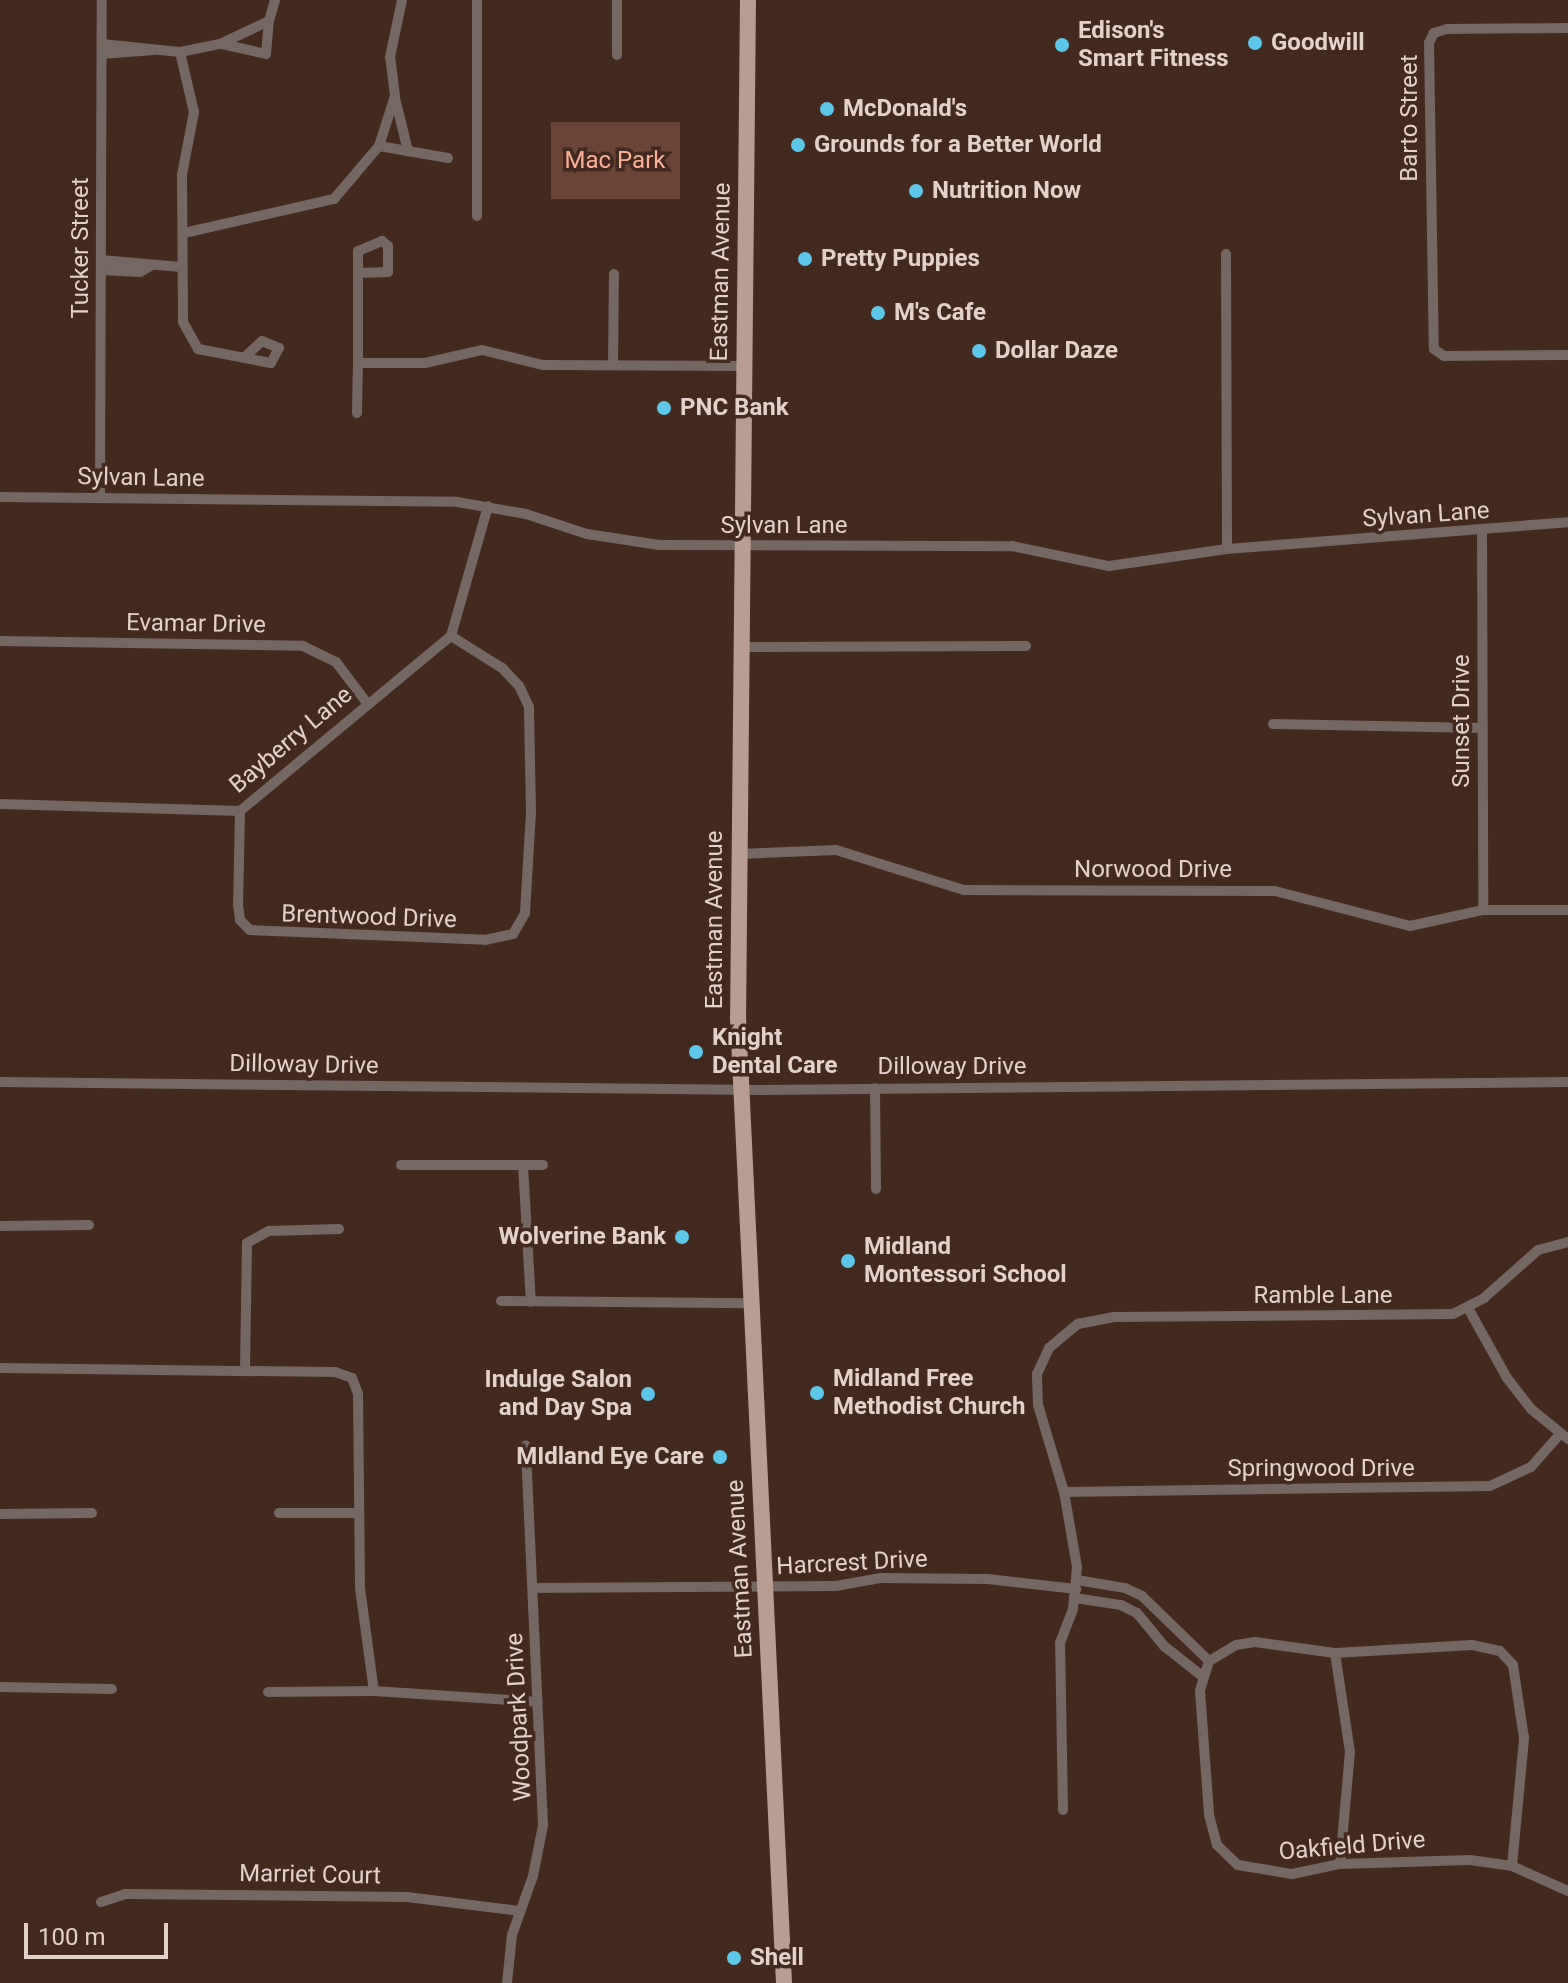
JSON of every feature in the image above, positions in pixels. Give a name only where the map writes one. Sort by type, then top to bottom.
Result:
[{"type":"main road","name":"Eastman Avenue","points":[[748,0],[738,854],[741,1090],[784,1983]]},
{"type":"street","name":"Tucker Street","points":[[100,497],[102,0]]},
{"type":"street","points":[[220,44],[266,54],[269,21],[275,0]]},
{"type":"street","points":[[402,0],[390,57],[395,96],[408,151]]},
{"type":"street","points":[[477,0],[477,216]]},
{"type":"street","points":[[617,0],[617,55]]},
{"type":"street","points":[[102,49],[142,44],[154,50],[180,52],[220,44],[269,21]]},
{"type":"street","name":"Barto Street","points":[[1568,28],[1447,29],[1434,33],[1429,43],[1434,349],[1444,356],[1568,355]]},
{"type":"street","points":[[180,52],[194,112],[182,175],[183,322],[198,349],[247,355]]},
{"type":"street","points":[[184,233],[334,199],[379,146],[395,96]]},
{"type":"street","points":[[379,146],[448,158]]},
{"type":"street","points":[[1226,254],[1227,549]]},
{"type":"street","points":[[101,265],[141,261],[151,266],[181,267]]},
{"type":"street","points":[[357,413],[358,273]]},
{"type":"street","points":[[613,365],[614,274]]},
{"type":"street","points":[[358,363],[425,363],[482,350],[543,365],[744,366]]},
{"type":"street","name":"Sylvan Lane","points":[[0,497],[488,506],[619,540],[742,546],[1012,546],[1109,566],[1227,549],[1568,522]]},
{"type":"street","points":[[451,636],[488,506]]},
{"type":"street","name":"Sunset Drive","points":[[1482,531],[1483,910]]},
{"type":"street","name":"Bayberry Lane","points":[[0,804],[240,811],[451,636]]},
{"type":"street","name":"Brentwood Drive","points":[[240,811],[238,905],[240,920],[250,930],[485,940],[513,934],[525,913],[531,784],[529,707],[519,686],[502,668],[451,636]]},
{"type":"street","name":"Evamar Drive","points":[[0,641],[303,646],[336,662],[367,703]]},
{"type":"street","points":[[741,647],[1026,646]]},
{"type":"street","points":[[1273,724],[1482,728]]},
{"type":"street","name":"Norwood Drive","points":[[738,854],[836,850],[964,890],[1275,891],[1410,926],[1483,910],[1568,910]]},
{"type":"street","name":"Dilloway Drive","points":[[0,1082],[741,1090],[1568,1082]]},
{"type":"street","points":[[875,1088],[876,1189]]},
{"type":"street","points":[[401,1165],[543,1165]]},
{"type":"street","points":[[523,1165],[531,1302]]},
{"type":"street","points":[[0,1226],[89,1225]]},
{"type":"street","points":[[245,1370],[247,1243],[269,1231],[339,1229]]},
{"type":"street","points":[[1564,1437],[1507,1378],[1468,1308],[1526,1257],[1568,1242]]},
{"type":"street","points":[[501,1301],[751,1303]]},
{"type":"street","name":"Ramble Lane","points":[[1064,1492],[1036,1390],[1041,1361],[1060,1336],[1078,1324],[1115,1317],[1428,1316],[1468,1308]]},
{"type":"street","points":[[0,1368],[245,1370],[344,1373],[352,1378],[358,1394],[360,1588],[374,1691]]},
{"type":"street","name":"Springwood Drive","points":[[1064,1492],[1490,1486],[1531,1467],[1564,1437]]},
{"type":"street","name":"Woodpark Drive","points":[[507,1983],[519,1911],[543,1825],[526,1445]]},
{"type":"street","points":[[1063,1810],[1060,1643],[1076,1589],[1064,1492]]},
{"type":"street","points":[[0,1514],[92,1513]]},
{"type":"street","points":[[279,1513],[358,1513]]},
{"type":"street","name":"Harcrest Drive","points":[[533,1588],[836,1586],[881,1578],[988,1579],[1076,1589]]},
{"type":"street","points":[[1076,1589],[1125,1588],[1142,1596],[1209,1661],[1236,1645],[1255,1642],[1335,1653],[1472,1645],[1500,1651],[1513,1665],[1524,1756],[1512,1866]]},
{"type":"street","points":[[1076,1589],[1137,1613],[1164,1646],[1202,1676]]},
{"type":"street","points":[[1335,1653],[1350,1752],[1340,1864]]},
{"type":"street","name":"Oakfield Drive","points":[[1209,1661],[1202,1676],[1209,1815],[1217,1845],[1238,1865],[1273,1874],[1340,1864],[1436,1859],[1512,1866],[1568,1891]]},
{"type":"street","points":[[0,1687],[112,1689]]},
{"type":"street","points":[[268,1692],[374,1691],[538,1702]]},
{"type":"street","name":"Marriet Court","points":[[101,1902],[125,1894],[407,1897],[519,1911]]},
{"type":"green space","name":"Mac Park","points":[[551,122],[680,122],[680,199],[551,199]]},
{"type":"place","name":"Goodwill","points":[[1255,43]]},
{"type":"place","name":"Edison's Smart Fitness","points":[[1062,45]]},
{"type":"place","name":"McDonald's","points":[[827,109]]},
{"type":"place","name":"Grounds for a Better World","points":[[798,145]]},
{"type":"place","name":"Nutrition Now","points":[[916,191]]},
{"type":"place","name":"Pretty Puppies","points":[[805,259]]},
{"type":"place","name":"M's Cafe","points":[[878,313]]},
{"type":"place","name":"Dollar Daze","points":[[979,351]]},
{"type":"place","name":"PNC Bank","points":[[664,408]]},
{"type":"place","name":"Knight Dental Care","points":[[696,1052]]},
{"type":"place","name":"Wolverine Bank","points":[[682,1237]]},
{"type":"place","name":"Midland Montessori School","points":[[848,1261]]},
{"type":"place","name":"Midland Free Methodist Church","points":[[817,1393]]},
{"type":"place","name":"Indulge Salon and Day Spa","points":[[648,1394]]},
{"type":"place","name":"MIdland Eye Care","points":[[720,1457]]},
{"type":"place","name":"Shell","points":[[734,1958]]}]
